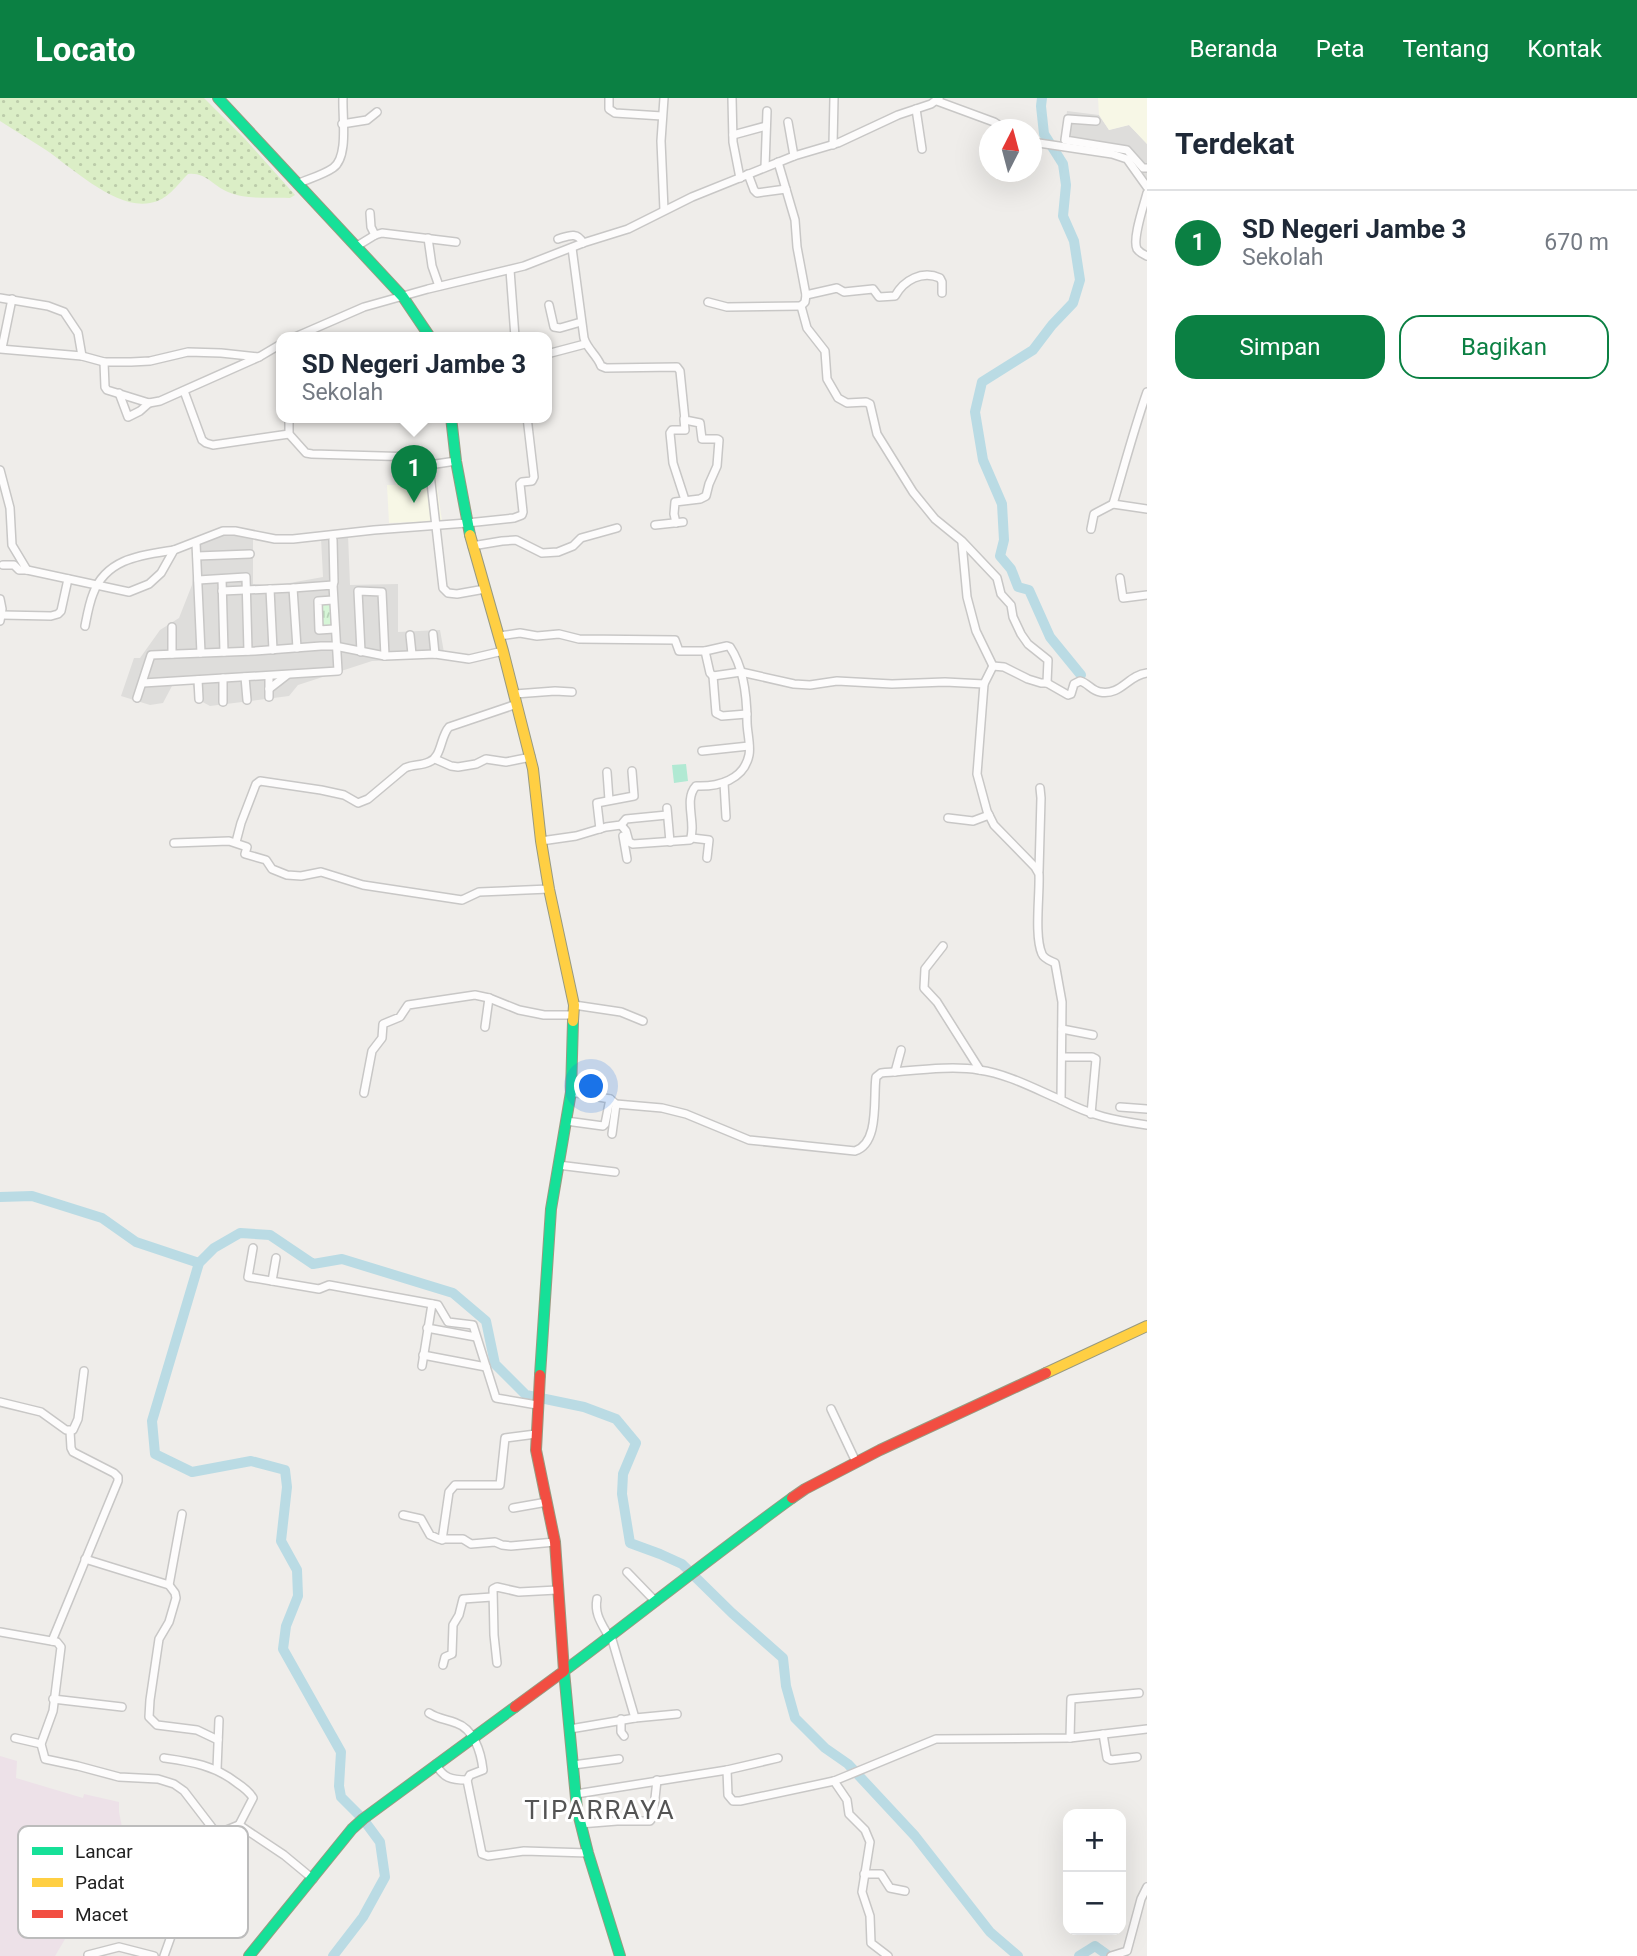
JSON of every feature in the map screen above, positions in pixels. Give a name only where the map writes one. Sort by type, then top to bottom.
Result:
[{"type":"street","points":[[218,98],[357,246],[402,297],[426,332]]},
{"type":"street","points":[[297,184],[333,169],[338,163],[343,143],[343,98]]},
{"type":"street","points":[[608,98],[610,109],[615,113],[662,116]]},
{"type":"street","points":[[664,98],[664,210]]},
{"type":"street","points":[[732,98],[733,135],[740,178]]},
{"type":"street","points":[[834,98],[834,145]]},
{"type":"street","points":[[306,332],[364,307],[439,286],[524,267],[583,243],[628,229],[664,210],[748,174],[794,156],[834,145],[938,99],[989,119]]},
{"type":"street","points":[[916,109],[922,149]]},
{"type":"street","points":[[765,167],[767,111]]},
{"type":"street","points":[[342,124],[367,120],[377,112]]},
{"type":"street","points":[[1096,121],[1068,119],[1065,140],[1127,150],[1143,168],[1147,168]]},
{"type":"street","points":[[788,122],[794,156]]},
{"type":"street","points":[[733,135],[766,126]]},
{"type":"street","points":[[1042,144],[1112,154],[1127,159],[1147,187]]},
{"type":"street","points":[[708,303],[727,307],[801,306],[805,302],[795,220],[778,162]]},
{"type":"street","points":[[748,174],[755,192],[759,194],[786,189]]},
{"type":"street","points":[[1147,193],[1136,243],[1137,249],[1147,256]]},
{"type":"street","points":[[370,212],[371,227],[375,235]]},
{"type":"street","points":[[357,246],[375,235],[390,233],[456,242]]},
{"type":"street","points":[[558,239],[576,235],[583,243]]},
{"type":"street","points":[[428,238],[432,266],[439,286]]},
{"type":"street","points":[[572,248],[586,344],[603,367],[677,367],[680,371],[685,430],[672,430],[670,433],[673,463],[685,500]]},
{"type":"street","points":[[510,270],[515,332]]},
{"type":"street","points":[[806,295],[837,288],[844,292],[873,289],[877,296],[885,298],[895,296],[910,279],[927,275],[940,278],[942,293]]},
{"type":"street","points":[[0,298],[48,306],[64,312],[78,333],[82,356]]},
{"type":"street","points":[[12,299],[1,349],[82,356],[104,362],[150,361],[188,352],[259,357]]},
{"type":"street","points":[[549,305],[554,327],[581,322]]},
{"type":"street","points":[[801,306],[807,328],[824,351],[827,379],[838,398],[847,403],[870,404],[877,434],[913,492],[935,519],[962,541],[997,579],[999,590],[1012,605],[1015,622],[1028,644],[1048,660],[1047,682]]},
{"type":"street","points":[[552,353],[586,344]]},
{"type":"street","points":[[119,393],[128,417],[149,403],[184,391],[276,347]]},
{"type":"street","points":[[104,362],[107,390],[149,403]]},
{"type":"street","points":[[184,391],[202,440],[206,443],[213,445],[289,434]]},
{"type":"street","points":[[1113,504],[1130,441],[1147,393]]},
{"type":"street","points":[[655,525],[679,523],[674,517],[674,503],[701,499],[706,495],[717,466],[717,439],[702,439],[700,423],[684,419]]},
{"type":"street","points":[[289,423],[289,434],[306,453],[416,457],[426,461],[429,466],[443,588],[445,592],[457,594],[485,589]]},
{"type":"street","points":[[452,423],[472,546],[531,757],[541,841],[573,1010],[571,1093],[551,1209],[538,1378],[536,1450],[555,1542],[564,1671],[580,1824],[620,1956]]},
{"type":"street","points":[[85,626],[93,593],[110,570],[121,562],[133,557],[174,551],[223,531],[293,539],[467,523],[522,515],[520,484],[534,480],[535,474],[528,423]]},
{"type":"street","points":[[429,466],[456,461]]},
{"type":"street","points":[[0,470],[10,508],[12,545],[27,570]]},
{"type":"street","points":[[1091,529],[1094,514],[1113,504],[1147,509]]},
{"type":"street","points":[[472,546],[516,540],[542,553],[558,552],[573,546],[581,538],[617,528]]},
{"type":"street","points":[[143,683],[338,671],[334,629],[333,540]]},
{"type":"street","points":[[962,541],[967,597],[976,631],[993,666]]},
{"type":"street","points":[[196,543],[201,653]]},
{"type":"street","points":[[3,565],[15,565],[18,570],[129,592],[149,584],[161,573],[174,551]]},
{"type":"street","points":[[197,556],[250,554]]},
{"type":"street","points":[[198,580],[246,577],[248,651]]},
{"type":"street","points":[[1120,578],[1123,598],[1147,595]]},
{"type":"street","points":[[0,599],[1,618],[58,614],[68,579]]},
{"type":"street","points":[[222,579],[224,652]]},
{"type":"street","points":[[222,591],[333,585]]},
{"type":"street","points":[[293,588],[297,648]]},
{"type":"street","points":[[270,589],[273,650]]},
{"type":"street","points":[[361,652],[358,591],[382,592],[385,656]]},
{"type":"street","points":[[333,600],[318,601],[319,630],[334,629]]},
{"type":"street","points":[[172,627],[172,654]]},
{"type":"street","points":[[499,636],[520,633],[537,636],[563,634],[579,639],[673,640],[682,652],[730,647],[741,672],[749,756],[736,776],[723,783],[696,786],[692,790],[692,838]]},
{"type":"street","points":[[433,634],[435,654]]},
{"type":"street","points":[[410,635],[412,654]]},
{"type":"street","points":[[137,698],[151,655],[335,646],[385,656],[435,654],[469,659],[503,651]]},
{"type":"street","points":[[705,651],[713,676],[716,713],[722,716],[747,714]]},
{"type":"street","points":[[993,666],[1000,665],[1028,679],[1047,682],[1068,695],[1071,694],[1074,684],[1080,681],[1101,693],[1113,693],[1135,676],[1147,673]]},
{"type":"street","points":[[993,666],[984,684],[978,774],[989,815],[995,825],[1039,874]]},
{"type":"street","points":[[713,676],[741,672],[810,685],[837,681],[984,684]]},
{"type":"street","points":[[269,676],[269,693],[287,675]]},
{"type":"street","points":[[245,677],[247,700]]},
{"type":"street","points":[[223,678],[223,702]]},
{"type":"street","points":[[198,680],[199,699]]},
{"type":"street","points":[[236,842],[250,798],[260,781],[344,795],[361,803],[405,768],[426,764],[435,759],[449,727],[516,699],[555,691],[572,692]]},
{"type":"street","points":[[702,751],[748,746]]},
{"type":"street","points":[[435,759],[458,767],[471,766],[488,759],[509,761],[531,757]]},
{"type":"street","points":[[600,829],[597,803],[634,796],[632,771]]},
{"type":"street","points":[[607,772],[609,800]]},
{"type":"street","points":[[723,783],[726,817]]},
{"type":"street","points":[[1040,788],[1039,941],[1043,956],[1056,965],[1062,1002],[1061,1100]]},
{"type":"street","points":[[541,841],[576,836],[621,825],[626,819],[667,811],[670,842]]},
{"type":"street","points":[[948,818],[973,821],[989,815]]},
{"type":"street","points":[[621,825],[629,842],[634,844],[687,842],[692,838],[709,839],[707,858]]},
{"type":"street","points":[[621,825],[627,859]]},
{"type":"street","points":[[174,844],[217,840],[236,842],[247,847],[245,854],[266,860],[272,869],[287,875],[300,876],[321,872],[363,885],[462,900],[479,892],[549,889]]},
{"type":"street","points":[[943,946],[925,969],[924,988],[937,1002],[980,1070]]},
{"type":"street","points":[[364,1093],[372,1051],[382,1038],[383,1024],[400,1017],[406,1006],[475,995],[519,1010],[544,1015],[573,1010],[621,1012],[643,1021]]},
{"type":"street","points":[[485,1027],[489,998]]},
{"type":"street","points":[[1062,1029],[1093,1035]]},
{"type":"street","points":[[895,1072],[901,1050]]},
{"type":"street","points":[[1062,1057],[1096,1059],[1091,1114]]},
{"type":"street","points":[[571,1093],[686,1114],[749,1140],[855,1151],[866,1145],[871,1132],[878,1074],[980,1070],[1008,1077],[1091,1114],[1147,1125]]},
{"type":"street","points":[[566,1121],[603,1126],[613,1101]]},
{"type":"street","points":[[612,1134],[613,1101]]},
{"type":"street","points":[[1121,1107],[1147,1108]]},
{"type":"street","points":[[558,1164],[615,1172]]},
{"type":"street","points":[[253,1248],[248,1277],[319,1289],[329,1285],[438,1305],[448,1322],[472,1325],[496,1398],[537,1403]]},
{"type":"street","points":[[272,1281],[276,1258]]},
{"type":"street","points":[[422,1366],[432,1304]]},
{"type":"street","points":[[249,1956],[352,1829],[787,1502],[856,1462],[1147,1326]]},
{"type":"street","points":[[428,1328],[476,1337]]},
{"type":"street","points":[[423,1355],[486,1367]]},
{"type":"street","points":[[70,1431],[76,1426],[78,1419],[84,1371]]},
{"type":"street","points":[[0,1402],[41,1412],[70,1431]]},
{"type":"street","points":[[831,1409],[856,1462]]},
{"type":"street","points":[[52,1641],[117,1486],[118,1477],[73,1452],[70,1431]]},
{"type":"street","points":[[442,1540],[449,1492],[454,1486],[499,1485],[505,1438],[536,1434]]},
{"type":"street","points":[[513,1508],[547,1502]]},
{"type":"street","points":[[169,1585],[182,1514]]},
{"type":"street","points":[[403,1515],[421,1519],[430,1535],[442,1540],[463,1539],[471,1544],[495,1542],[511,1546],[555,1542]]},
{"type":"street","points":[[85,1559],[169,1585],[175,1593],[169,1622],[159,1639],[149,1717],[157,1726],[197,1730],[218,1740]]},
{"type":"street","points":[[627,1572],[656,1602]]},
{"type":"street","points":[[497,1663],[492,1597],[494,1587],[519,1592],[557,1590]]},
{"type":"street","points":[[443,1665],[445,1657],[452,1654],[453,1625],[462,1602],[466,1599],[492,1597]]},
{"type":"street","points":[[597,1599],[596,1613],[610,1636],[635,1718]]},
{"type":"street","points":[[0,1632],[57,1642],[61,1647],[53,1711],[41,1744],[45,1759],[119,1777],[158,1779],[174,1784],[184,1791],[212,1826]]},
{"type":"street","points":[[1070,1738],[1071,1699],[1139,1693]]},
{"type":"street","points":[[54,1699],[122,1707]]},
{"type":"street","points":[[429,1713],[459,1723],[474,1737],[483,1770],[470,1775],[467,1780],[480,1851],[485,1856],[524,1852],[588,1853]]},
{"type":"street","points":[[570,1729],[621,1719],[677,1714]]},
{"type":"street","points":[[621,1719],[621,1732],[624,1736]]},
{"type":"street","points":[[217,1769],[219,1720]]},
{"type":"street","points":[[727,1770],[728,1795],[736,1801],[834,1781],[943,1738],[1070,1738],[1147,1729]]},
{"type":"street","points":[[1103,1734],[1107,1758],[1111,1760],[1137,1757]]},
{"type":"street","points":[[15,1738],[41,1744]]},
{"type":"street","points":[[164,1758],[205,1765],[222,1771],[250,1793],[253,1798],[239,1825]]},
{"type":"street","points":[[576,1794],[727,1770],[778,1758]]},
{"type":"street","points":[[573,1765],[619,1759]]},
{"type":"street","points":[[436,1764],[442,1774],[456,1780],[467,1780]]},
{"type":"street","points":[[580,1824],[653,1819],[657,1780]]},
{"type":"street","points":[[834,1781],[847,1800],[849,1814],[867,1834],[870,1848],[864,1874],[863,1896],[869,1912],[871,1943],[888,1956]]},
{"type":"street","points":[[248,1831],[313,1879]]},
{"type":"street","points":[[864,1874],[881,1874],[890,1888],[905,1891]]},
{"type":"street","points":[[1111,1956],[1127,1951],[1141,1899],[1147,1887]]},
{"type":"street","points":[[164,1956],[171,1938]]},
{"type":"street","points":[[88,1955],[119,1947],[154,1956]]},
{"type":"shaded area","points":[[1098,98],[1147,98],[1147,144],[1129,125],[1109,130],[1099,115]]},
{"type":"shaded area","points":[[1067,111],[1099,115],[1109,130],[1129,125],[1147,144],[1147,180],[1129,150],[1063,142]]},
{"type":"shaded area","points":[[436,479],[442,521],[389,523],[387,485],[396,485],[395,481]]},
{"type":"shaded area","points":[[240,533],[253,539],[253,584],[273,586],[323,577],[321,538],[348,535],[350,585],[398,584],[398,632],[440,630],[445,658],[372,661],[298,685],[289,696],[210,706],[197,699],[192,683],[173,684],[163,703],[150,705],[121,696],[134,658],[140,658],[160,630],[179,618],[192,585],[195,558],[192,541],[204,535]]},
{"type":"shaded area","points":[[0,1756],[17,1761],[16,1778],[83,1798],[84,1794],[119,1802],[122,1826],[18,1826],[18,1938],[68,1938],[55,1956],[0,1956]]},
{"type":"green space","points":[[0,98],[204,98],[295,195],[290,198],[259,198],[235,195],[200,175],[188,174],[162,199],[150,203],[123,200],[95,186],[0,121]]},
{"type":"green space","points":[[320,605],[332,605],[332,626],[321,626]]},
{"type":"green space","points":[[686,764],[688,781],[674,783],[672,765]]},
{"type":"waterway","points":[[1042,98],[1044,134],[1063,164],[1066,185],[1063,216],[1074,241],[1080,280],[1073,303],[1033,350],[982,382],[975,412],[983,460],[1002,504],[1004,540],[1000,556],[1011,569],[1018,587],[1029,590],[1050,637],[1081,675]]},
{"type":"waterway","points":[[0,1197],[32,1196],[102,1218],[136,1242],[199,1263]]},
{"type":"waterway","points":[[333,1956],[363,1917],[385,1877],[380,1842],[363,1819],[341,1797],[341,1752],[283,1649],[286,1626],[298,1596],[297,1570],[281,1541],[287,1487],[285,1470],[251,1461],[192,1472],[155,1454],[152,1421],[199,1263],[214,1248],[240,1233],[270,1235],[313,1264],[342,1259],[453,1293],[486,1321],[495,1364],[526,1395],[584,1407],[616,1419],[636,1443],[623,1474],[622,1494],[630,1543],[682,1564],[783,1658],[786,1686],[795,1718],[825,1748],[848,1764],[915,1836],[990,1932],[1018,1956]]},
{"type":"waterway","points":[[1079,1956],[1095,1946],[1109,1956]]},
{"type":"traffic: fast","points":[[218,98],[403,297],[427,332]]},
{"type":"traffic: fast","points":[[452,423],[470,535]]},
{"type":"traffic: fast","points":[[540,1375],[551,1209],[571,1092],[573,1021]]},
{"type":"traffic: fast","points":[[620,1956],[577,1809],[564,1671],[792,1498]]},
{"type":"traffic: fast","points":[[249,1956],[352,1829],[515,1707]]},
{"type":"traffic: slow","points":[[470,535],[533,769],[549,889],[574,1005],[573,1021]]},
{"type":"traffic: slow","points":[[1046,1373],[1147,1326]]},
{"type":"traffic: jam","points":[[792,1498],[880,1450],[1046,1373]]},
{"type":"traffic: jam","points":[[515,1707],[564,1671],[555,1542],[536,1450],[540,1375]]},
{"type":"place","name":"SD Negeri Jambe 3","points":[[414,503]]},
{"type":"district","name":"TIPARRAYA","points":[[600,1810]]}]
